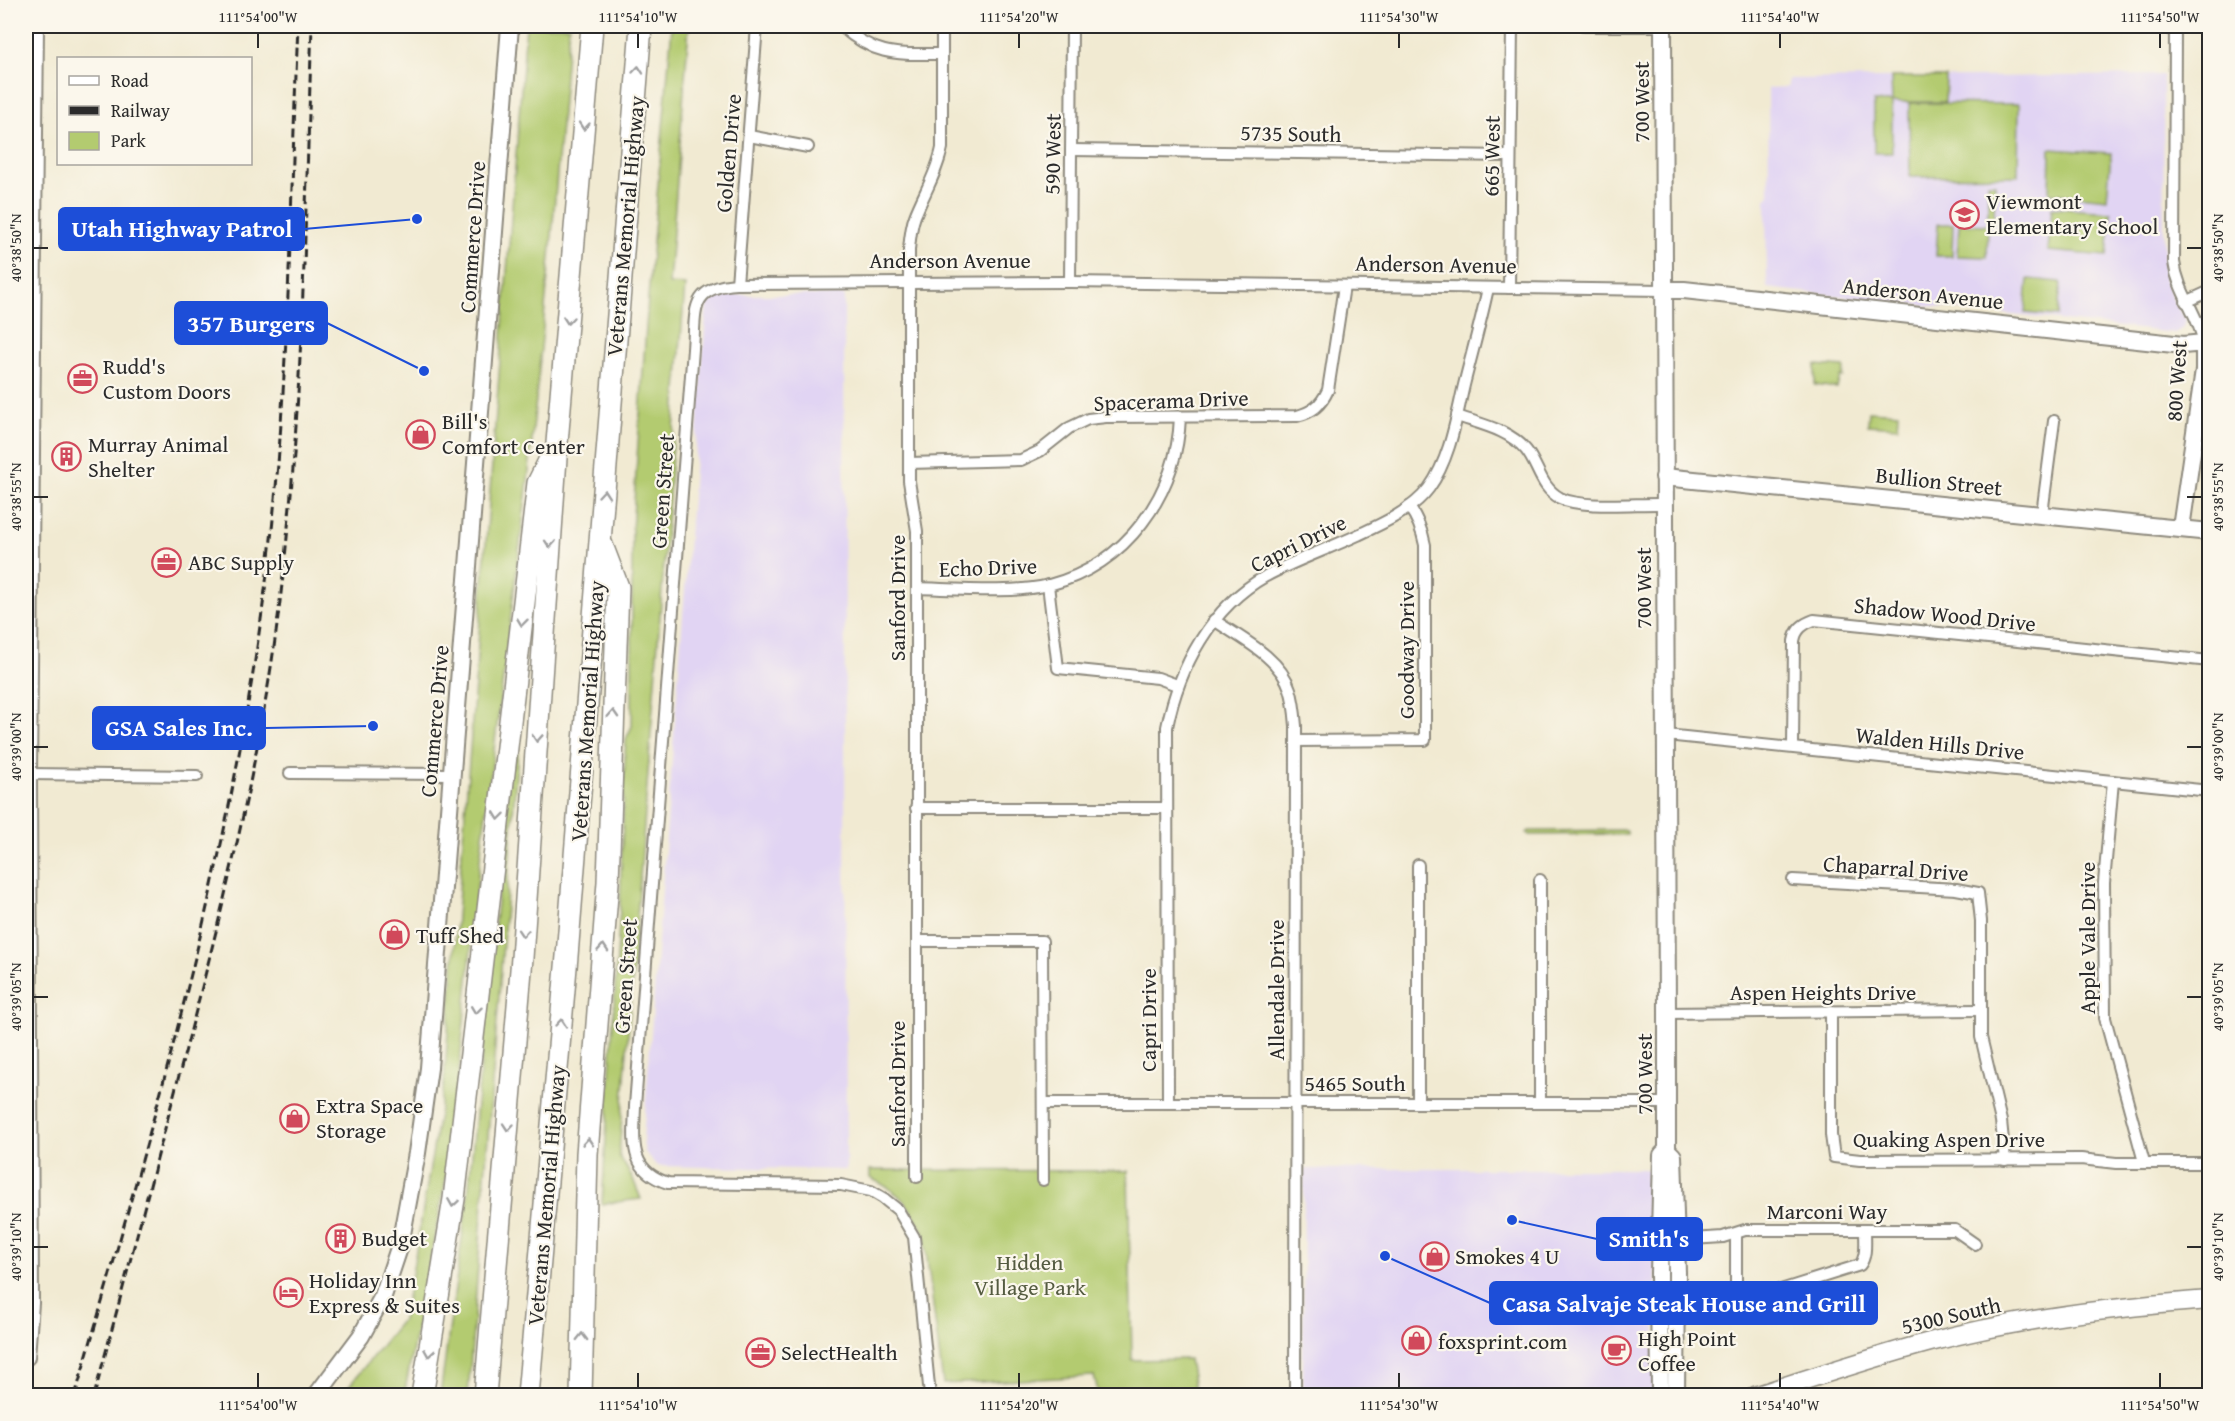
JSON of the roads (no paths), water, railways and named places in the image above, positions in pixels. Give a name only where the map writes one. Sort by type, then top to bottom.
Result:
[{"type":"highway","name":"Veterans Memorial Highway","points":[[485,1395],[522,958],[557,443],[592,26]]},
{"type":"highway","name":"Veterans Memorial Highway","points":[[528,1395],[567,956],[641,26]]},
{"type":"highway","points":[[422,1395],[454,1199],[538,483],[557,443]]},
{"type":"highway","points":[[581,1395],[587,1155],[608,882],[618,587],[600,540]]},
{"type":"main road","name":"5300 South","points":[[1755,1395],[1931,1342],[1988,1329],[2126,1307],[2210,1300]]},
{"type":"street","points":[[26,1357],[30,1302],[28,774],[35,26]]},
{"type":"street","name":"Commerce Drive","points":[[315,1395],[361,1336],[383,1296],[400,1245],[417,1153],[429,1068],[510,26]]},
{"type":"street","name":"Golden Drive","points":[[737,284],[757,26]]},
{"type":"street","points":[[841,26],[863,44],[887,52],[942,54]]},
{"type":"street","name":"Sanford Drive","points":[[917,1177],[917,588],[916,523],[909,481],[909,250],[914,218],[935,175],[942,148],[942,26]]},
{"type":"street","name":"590 West","points":[[1070,282],[1072,26]]},
{"type":"street","name":"665 West","points":[[1509,288],[1512,26]]},
{"type":"street","points":[[1585,26],[1663,26]]},
{"type":"street","name":"700 West","points":[[1663,26],[1667,1150],[1673,1156],[1676,1240],[1676,1395]]},
{"type":"street","name":"800 West","points":[[2175,26],[2174,262],[2176,279],[2186,302],[2197,318],[2204,343],[2204,370],[2181,528]]},
{"type":"street","points":[[749,136],[808,147]]},
{"type":"street","name":"5735 South","points":[[1071,150],[1510,156]]},
{"type":"street","name":"Anderson Avenue","points":[[694,328],[697,309],[703,293],[716,286],[909,282],[1070,282],[1684,290],[2182,345],[2204,343]]},
{"type":"street","name":"Spacerama Drive","points":[[909,463],[1022,460],[1040,451],[1069,428],[1088,419],[1297,416],[1310,412],[1320,404],[1328,390],[1344,286]]},
{"type":"street","name":"Capri Drive","points":[[1168,1103],[1167,727],[1178,685],[1194,650],[1214,620],[1237,597],[1265,577],[1378,526],[1409,507],[1428,490],[1441,468],[1457,416],[1488,288]]},
{"type":"street","points":[[2186,302],[2210,291]]},
{"type":"street","name":"Green Street","points":[[694,328],[635,1106],[636,1156],[645,1171],[656,1179],[668,1183],[841,1185],[871,1191],[898,1210],[914,1237],[930,1395]]},
{"type":"street","points":[[1457,416],[1499,430],[1514,438],[1534,460],[1544,485],[1560,498],[1584,504],[1665,504]]},
{"type":"street","name":"Echo Drive","points":[[917,588],[1010,589],[1048,585],[1088,569],[1105,558],[1142,525],[1165,487],[1176,454],[1180,417]]},
{"type":"street","points":[[2042,514],[2054,421]]},
{"type":"street","name":"Bullion Street","points":[[1664,477],[2210,532]]},
{"type":"street","name":"Goodway Drive","points":[[1296,741],[1425,740],[1425,545],[1417,517],[1409,507]]},
{"type":"street","points":[[1048,585],[1058,669],[1158,678],[1178,685]]},
{"type":"street","name":"Allendale Drive","points":[[1214,620],[1257,650],[1284,677],[1290,688],[1294,707],[1296,741],[1295,1395]]},
{"type":"street","name":"Shadow Wood Drive","points":[[1793,747],[1794,641],[1797,631],[1814,620],[2210,661]]},
{"type":"street","name":"Walden Hills Drive","points":[[1666,735],[2210,791]]},
{"type":"street","points":[[290,773],[452,774]]},
{"type":"street","points":[[28,774],[197,776]]},
{"type":"street","name":"Apple Vale Drive","points":[[2113,782],[2104,883],[2105,1018],[2144,1162]]},
{"type":"street","points":[[916,808],[1167,808]]},
{"type":"street","points":[[1418,866],[1418,1103]]},
{"type":"street","points":[[1540,880],[1540,1103]]},
{"type":"street","name":"Chaparral Drive","points":[[1793,880],[1956,889],[1978,893],[1981,921],[1980,1010],[1983,1053],[2001,1121],[2005,1160]]},
{"type":"street","points":[[917,941],[1042,941],[1043,1180]]},
{"type":"street","name":"Aspen Heights Drive","points":[[1667,1012],[1980,1010]]},
{"type":"street","name":"Quaking Aspen Drive","points":[[1831,1011],[1831,1135],[1834,1157],[1860,1160],[2081,1159],[2116,1163],[2210,1163]]},
{"type":"street","name":"5465 South","points":[[1043,1103],[1667,1103]]},
{"type":"street","name":"700 West","points":[[1660,1395],[1660,1197],[1662,1155],[1667,1150]]},
{"type":"street","name":"Marconi Way","points":[[1676,1240],[1703,1239],[1736,1234],[1745,1230],[1955,1230],[1976,1244]]},
{"type":"street","points":[[1706,1307],[1726,1307],[1860,1265],[1865,1253],[1865,1230]]},
{"type":"street","points":[[1736,1234],[1736,1304]]},
{"type":"railway","points":[[75,1396],[155,1113],[204,922],[225,826],[259,633],[269,558],[282,406],[298,26]]},
{"type":"railway","points":[[94,1396],[220,914],[244,813],[264,712],[282,582],[296,423],[301,344],[312,26]]},
{"type":"place","name":"Viewmont Elementary School","points":[[1965,214]]},
{"type":"place","name":"Utah Highway Patrol","points":[[417,219]]},
{"type":"place","name":"357 Burgers","points":[[424,371]]},
{"type":"place","name":"Rudd's Custom Doors","points":[[82,379]]},
{"type":"place","name":"Bill's Comfort Center","points":[[421,434]]},
{"type":"place","name":"Murray Animal Shelter","points":[[67,457]]},
{"type":"place","name":"ABC Supply","points":[[167,562]]},
{"type":"place","name":"GSA Sales Inc.","points":[[373,726]]},
{"type":"place","name":"Tuff Shed","points":[[395,935]]},
{"type":"place","name":"Extra Space Storage","points":[[295,1118]]},
{"type":"place","name":"Smith's","points":[[1512,1220]]},
{"type":"place","name":"Budget","points":[[341,1238]]},
{"type":"place","name":"Casa Salvaje Steak House and Grill","points":[[1385,1256]]},
{"type":"place","name":"Smokes 4 U","points":[[1434,1256]]},
{"type":"place","name":"Holiday Inn Express & Suites","points":[[288,1293]]},
{"type":"place","name":"foxsprint.com","points":[[1417,1341]]},
{"type":"place","name":"High Point Coffee","points":[[1617,1351]]},
{"type":"place","name":"SelectHealth","points":[[760,1352]]},
{"type":"park label","name":"Hidden Village Park","points":[[1030,1274]]}]
